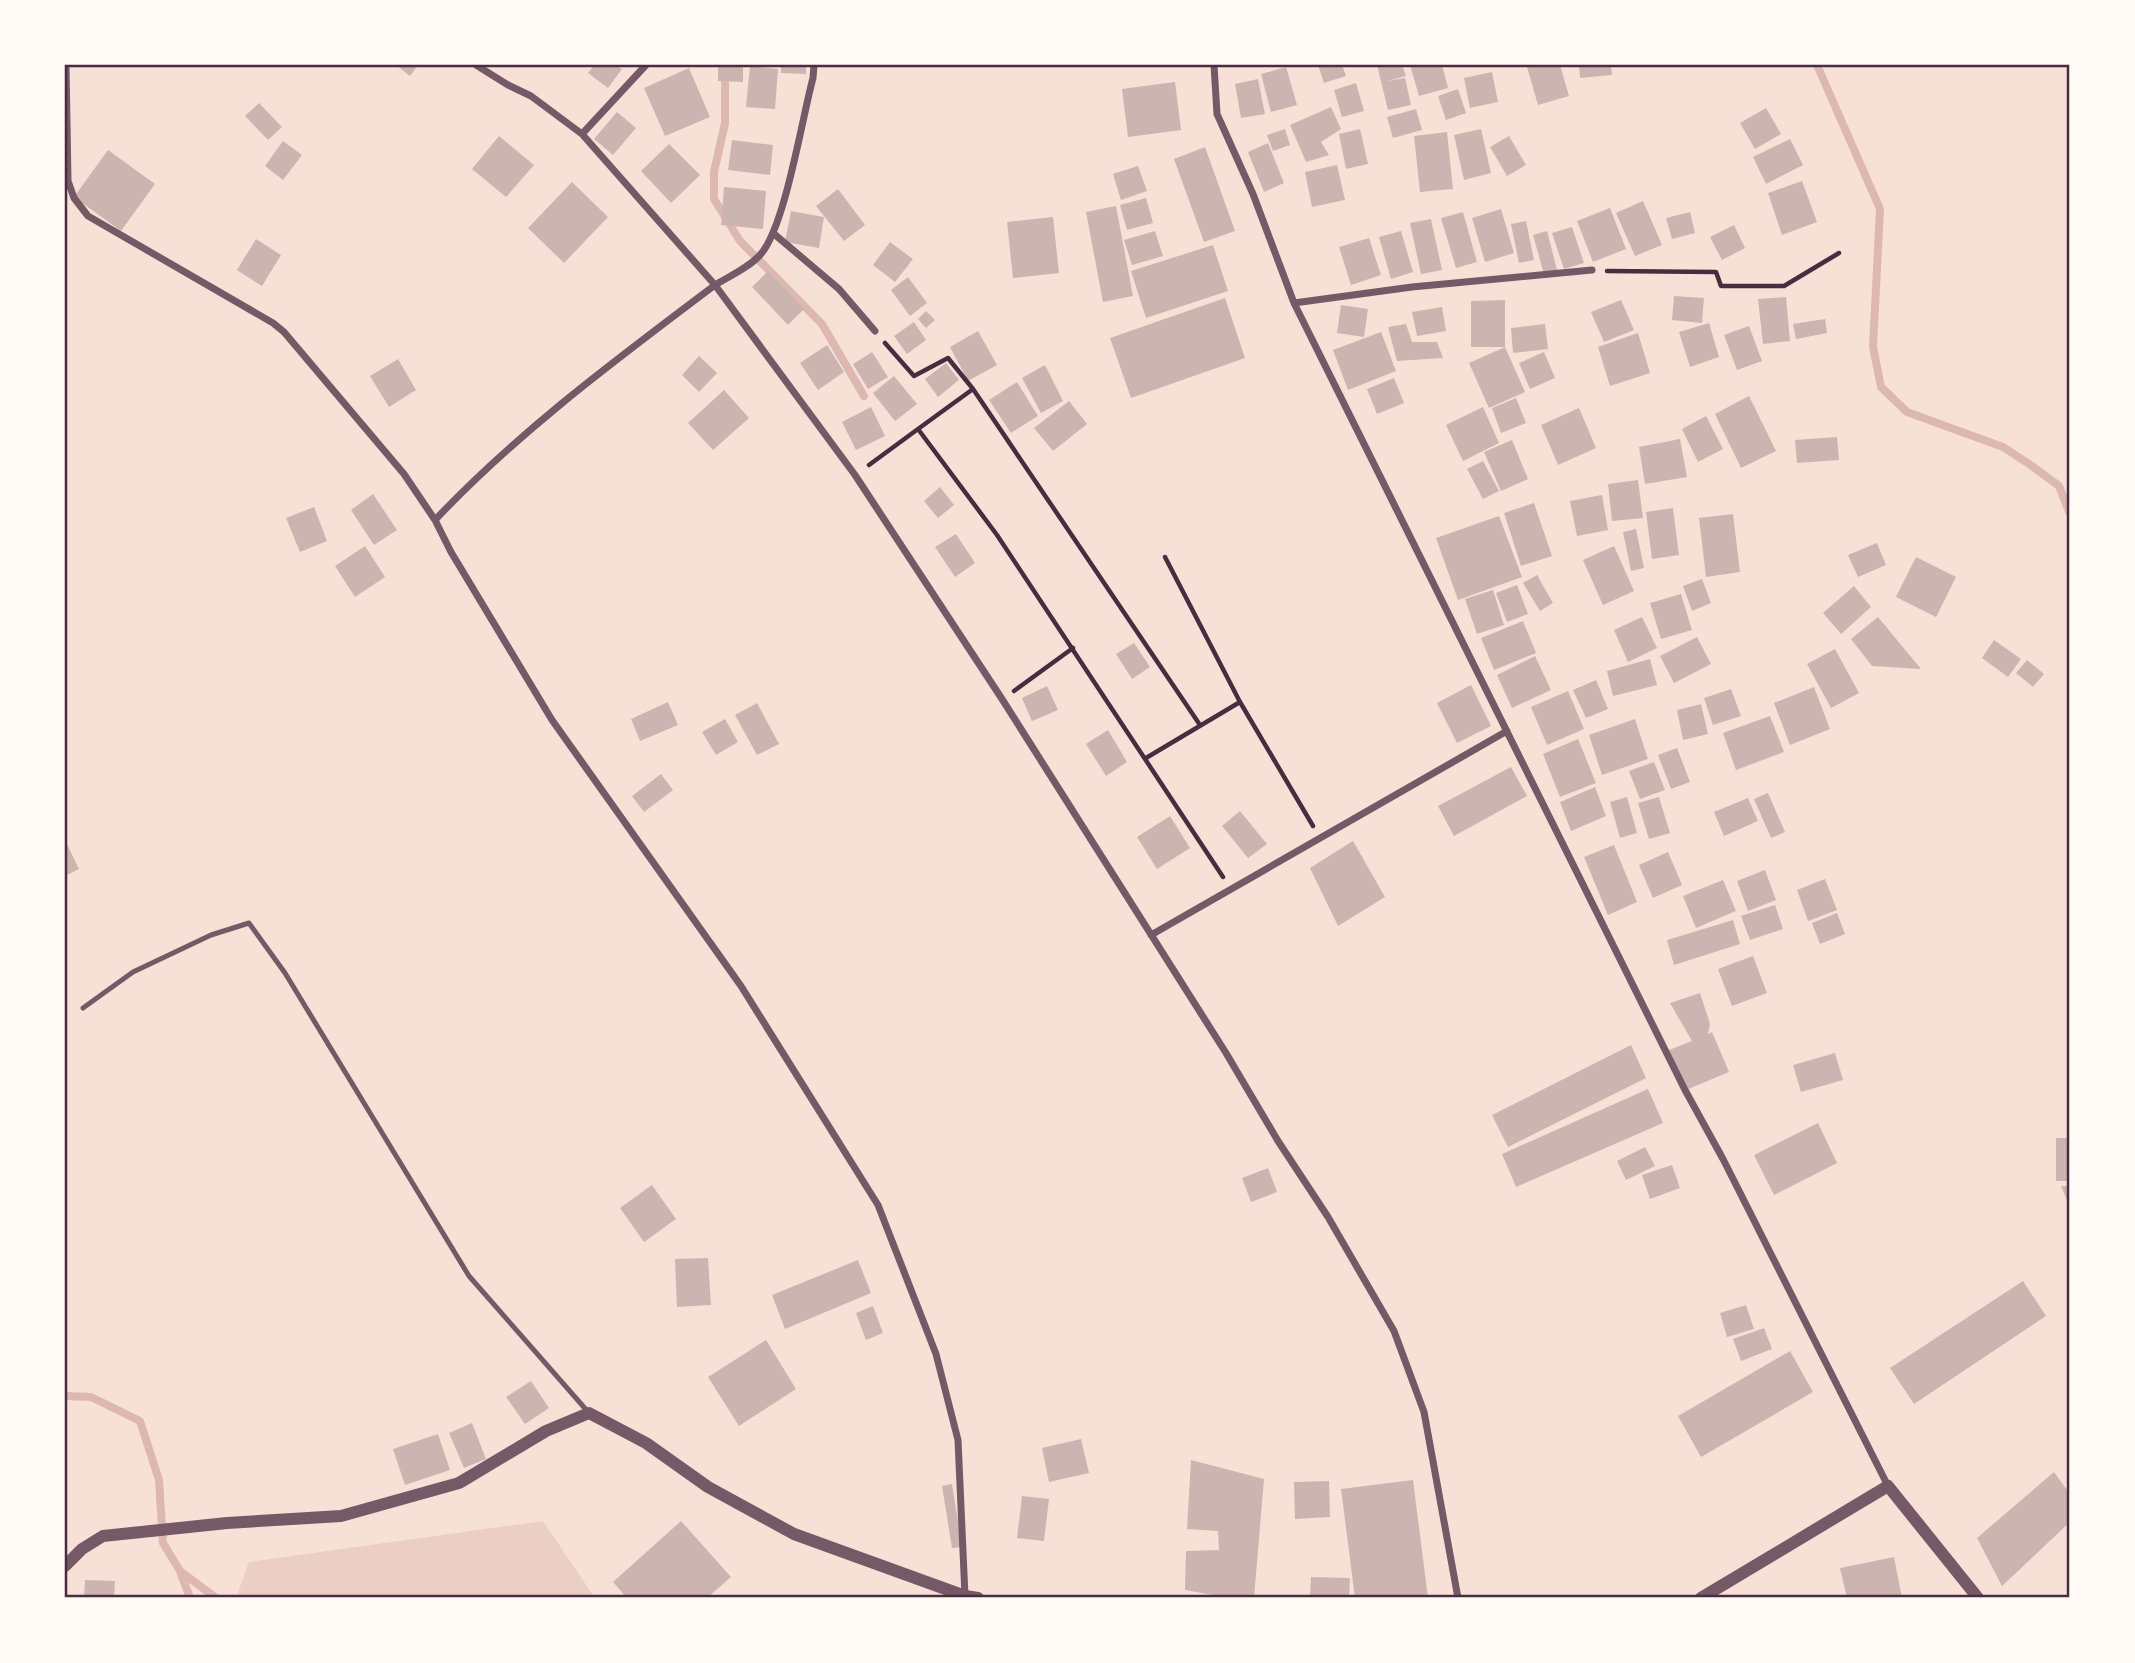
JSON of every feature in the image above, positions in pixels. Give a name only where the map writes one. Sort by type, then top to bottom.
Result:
[{"type":"street","points":[[65,1566],[82,1549],[103,1536],[228,1523],[341,1516],[459,1483],[546,1431],[589,1413],[646,1443],[708,1487],[794,1534],[972,1597],[958,1440],[936,1354],[878,1205],[741,986],[552,720],[451,552],[435,520],[404,474],[284,332],[273,323],[80,209],[68,181],[66,65]]},
{"type":"street","points":[[476,65],[531,96],[582,134],[715,285],[855,475],[1002,699],[1328,1217],[1394,1331],[1424,1412],[1458,1598]]},
{"type":"street","points":[[582,134],[646,65]]},
{"type":"street","points":[[435,520],[470,483],[557,406],[715,285],[760,255],[773,233],[813,78],[814,65]]},
{"type":"street","points":[[1214,65],[1217,114],[1253,194],[1294,303],[1685,1090],[1723,1159],[1888,1486],[1978,1598]]},
{"type":"street","points":[[773,233],[839,289],[875,331]]},
{"type":"street","points":[[1294,303],[1412,287],[1592,270]]},
{"type":"street","points":[[1151,935],[1507,731]]},
{"type":"street","points":[[1701,1598],[1888,1486]]},
{"type":"lane","points":[[83,1008],[133,972],[211,935],[249,923],[285,973],[469,1276],[589,1413]]},
{"type":"path","points":[[1592,270],[1716,272],[1721,286],[1784,286],[1839,253]]},
{"type":"path","points":[[875,331],[914,376],[948,358],[974,389],[1199,725]]},
{"type":"path","points":[[855,475],[974,389]]},
{"type":"path","points":[[918,429],[997,535],[1231,890]]},
{"type":"path","points":[[1165,557],[1240,702],[1320,838]]},
{"type":"path","points":[[1002,699],[1073,648]]},
{"type":"path","points":[[1146,758],[1240,702]]},
{"type":"shaded area","points":[[543,1521],[595,1598],[236,1598],[249,1562]]},
{"type":"building","points":[[396,65],[418,65],[410,76]]},
{"type":"building","points":[[594,65],[615,65],[622,69],[608,88],[588,73]]},
{"type":"building","points":[[718,65],[743,65],[743,82],[718,81]]},
{"type":"building","points":[[781,65],[806,65],[806,74],[781,73]]},
{"type":"building","points":[[1318,65],[1342,65],[1346,76],[1324,83]]},
{"type":"building","points":[[1377,65],[1402,65],[1406,76],[1387,81],[1405,78],[1411,105],[1388,110]]},
{"type":"building","points":[[1410,65],[1442,65],[1448,88],[1419,96]]},
{"type":"building","points":[[1560,65],[1569,96],[1538,105],[1527,67]]},
{"type":"building","points":[[1579,65],[1611,65],[1612,75],[1580,78]]},
{"type":"building","points":[[750,66],[778,69],[775,109],[746,107]]},
{"type":"building","points":[[1286,67],[1297,105],[1271,112],[1261,74]]},
{"type":"building","points":[[689,68],[710,117],[665,136],[644,88]]},
{"type":"building","points":[[1492,72],[1498,102],[1470,108],[1464,78]]},
{"type":"building","points":[[1258,79],[1265,114],[1241,118],[1235,84]]},
{"type":"building","points":[[1175,82],[1181,130],[1128,137],[1122,89]]},
{"type":"building","points":[[1356,83],[1364,111],[1342,117],[1334,90]]},
{"type":"building","points":[[1458,89],[1466,113],[1446,120],[1438,96]]},
{"type":"building","points":[[259,103],[282,127],[268,140],[245,116]]},
{"type":"building","points":[[1331,107],[1341,129],[1321,142],[1329,155],[1306,162],[1290,125]]},
{"type":"building","points":[[1766,108],[1781,134],[1755,149],[1740,123]]},
{"type":"building","points":[[1416,109],[1422,130],[1393,138],[1387,117]]},
{"type":"building","points":[[617,112],[636,128],[613,155],[594,139]]},
{"type":"building","points":[[1285,129],[1290,145],[1273,151],[1267,135]]},
{"type":"building","points":[[1360,129],[1368,164],[1346,169],[1339,134]]},
{"type":"building","points":[[1481,129],[1491,173],[1464,180],[1454,135]]},
{"type":"building","points":[[1447,132],[1453,189],[1420,192],[1414,136]]},
{"type":"building","points":[[499,136],[534,165],[506,197],[472,169]]},
{"type":"building","points":[[1509,136],[1526,165],[1507,176],[1490,147]]},
{"type":"building","points":[[1790,139],[1803,165],[1766,184],[1753,157]]},
{"type":"building","points":[[732,140],[773,145],[770,175],[728,170]]},
{"type":"building","points":[[283,141],[302,155],[283,180],[265,166]]},
{"type":"building","points":[[1268,143],[1284,183],[1264,192],[1248,152]]},
{"type":"building","points":[[669,144],[700,175],[671,203],[641,171]]},
{"type":"building","points":[[1205,147],[1235,231],[1204,242],[1174,159]]},
{"type":"building","points":[[108,150],[155,184],[121,231],[74,197]]},
{"type":"building","points":[[1337,165],[1345,200],[1312,207],[1305,172]]},
{"type":"building","points":[[1138,166],[1147,191],[1121,200],[1113,174]]},
{"type":"building","points":[[1802,181],[1817,222],[1782,235],[1768,193]]},
{"type":"building","points":[[572,182],[608,217],[564,263],[528,228]]},
{"type":"building","points":[[724,187],[766,191],[763,229],[721,225]]},
{"type":"building","points":[[838,189],[865,225],[844,241],[816,206]]},
{"type":"building","points":[[1146,198],[1153,223],[1127,230],[1120,205]]},
{"type":"building","points":[[1643,201],[1662,245],[1635,256],[1616,213]]},
{"type":"building","points":[[1116,206],[1133,296],[1103,302],[1086,212]]},
{"type":"building","points":[[1610,208],[1626,249],[1593,262],[1577,221]]},
{"type":"building","points":[[1501,209],[1514,253],[1485,262],[1472,218]]},
{"type":"building","points":[[791,211],[824,217],[819,248],[785,242]]},
{"type":"building","points":[[1463,212],[1477,262],[1456,268],[1441,218]]},
{"type":"building","points":[[1690,212],[1695,233],[1672,239],[1666,218]]},
{"type":"building","points":[[1053,217],[1059,273],[1013,278],[1007,222]]},
{"type":"building","points":[[1431,219],[1442,270],[1421,274],[1410,223]]},
{"type":"building","points":[[1526,221],[1534,260],[1519,263],[1511,224]]},
{"type":"building","points":[[1734,225],[1745,248],[1722,260],[1710,237]]},
{"type":"building","points":[[1572,227],[1584,263],[1564,269],[1552,233]]},
{"type":"building","points":[[1155,231],[1163,256],[1132,265],[1124,240]]},
{"type":"building","points":[[1401,231],[1413,272],[1391,279],[1379,237]]},
{"type":"building","points":[[1547,231],[1557,270],[1544,274],[1533,235]]},
{"type":"building","points":[[1369,238],[1381,275],[1351,285],[1339,247]]},
{"type":"building","points":[[256,239],[281,255],[262,286],[237,270]]},
{"type":"building","points":[[890,242],[913,259],[895,282],[873,265]]},
{"type":"building","points":[[1213,245],[1228,291],[1146,318],[1131,271]]},
{"type":"building","points":[[768,271],[804,309],[788,325],[752,287]]},
{"type":"building","points":[[908,277],[927,303],[910,316],[891,290]]},
{"type":"building","points":[[1674,296],[1704,298],[1702,323],[1672,320]]},
{"type":"building","points":[[1786,297],[1790,341],[1763,344],[1758,299]]},
{"type":"building","points":[[1225,298],[1245,358],[1131,398],[1110,338]]},
{"type":"building","points":[[1505,300],[1505,347],[1471,347],[1471,301]]},
{"type":"building","points":[[1621,300],[1634,330],[1604,342],[1591,312]]},
{"type":"building","points":[[1341,305],[1368,309],[1364,337],[1337,333]]},
{"type":"building","points":[[1442,307],[1446,331],[1417,336],[1412,312]]},
{"type":"building","points":[[926,311],[935,320],[926,328],[918,319]]},
{"type":"building","points":[[1825,319],[1827,333],[1796,339],[1793,324]]},
{"type":"building","points":[[914,322],[926,340],[907,354],[894,336]]},
{"type":"building","points":[[1709,323],[1719,357],[1690,367],[1679,332]]},
{"type":"building","points":[[1406,324],[1412,342],[1437,342],[1443,358],[1397,361],[1388,327]]},
{"type":"building","points":[[1545,324],[1548,349],[1513,353],[1511,328]]},
{"type":"building","points":[[1749,326],[1762,361],[1737,370],[1724,335]]},
{"type":"building","points":[[978,331],[997,365],[968,381],[950,347]]},
{"type":"building","points":[[1381,332],[1396,371],[1348,390],[1333,350]]},
{"type":"building","points":[[1638,333],[1650,373],[1610,386],[1598,347]]},
{"type":"building","points":[[827,345],[844,372],[818,390],[800,363]]},
{"type":"building","points":[[1505,347],[1525,392],[1489,408],[1469,363]]},
{"type":"building","points":[[872,352],[888,377],[868,389],[853,364]]},
{"type":"building","points":[[1544,352],[1555,378],[1530,389],[1519,363]]},
{"type":"building","points":[[699,356],[717,373],[699,392],[682,375]]},
{"type":"building","points":[[398,359],[416,390],[389,407],[370,376]]},
{"type":"building","points":[[946,363],[959,380],[938,397],[925,379]]},
{"type":"building","points":[[1045,365],[1063,401],[1041,413],[1022,378]]},
{"type":"building","points":[[894,376],[917,404],[895,421],[873,393]]},
{"type":"building","points":[[1394,378],[1404,403],[1377,414],[1367,389]]},
{"type":"building","points":[[1017,382],[1038,416],[1011,433],[989,400]]},
{"type":"building","points":[[724,390],[749,418],[713,450],[688,423]]},
{"type":"building","points":[[1749,396],[1776,451],[1741,468],[1715,414]]},
{"type":"building","points":[[1516,398],[1526,423],[1501,433],[1492,408]]},
{"type":"building","points":[[1069,401],[1087,424],[1053,451],[1034,428]]},
{"type":"building","points":[[871,407],[885,436],[856,450],[842,422]]},
{"type":"building","points":[[1483,407],[1499,443],[1463,461],[1446,425]]},
{"type":"building","points":[[1579,408],[1596,448],[1558,465],[1541,425]]},
{"type":"building","points":[[1706,416],[1723,449],[1698,462],[1682,429]]},
{"type":"building","points":[[1837,437],[1839,460],[1797,463],[1795,440]]},
{"type":"building","points":[[1680,439],[1687,477],[1645,484],[1639,447]]},
{"type":"building","points":[[1512,440],[1528,479],[1501,491],[1484,452]]},
{"type":"building","points":[[1483,461],[1499,491],[1483,499],[1467,469]]},
{"type":"building","points":[[1638,480],[1643,518],[1612,521],[1608,484]]},
{"type":"building","points":[[940,487],[954,505],[938,518],[924,501]]},
{"type":"building","points":[[373,494],[397,530],[374,545],[351,510]]},
{"type":"building","points":[[1602,495],[1608,530],[1577,536],[1570,501]]},
{"type":"building","points":[[1534,503],[1552,556],[1521,566],[1504,513]]},
{"type":"building","points":[[314,507],[327,541],[300,552],[286,518]]},
{"type":"building","points":[[1673,508],[1679,555],[1652,559],[1646,512]]},
{"type":"building","points":[[1733,514],[1740,572],[1706,577],[1699,518]]},
{"type":"building","points":[[1499,516],[1522,577],[1458,600],[1436,538]]},
{"type":"building","points":[[1636,529],[1644,568],[1631,571],[1623,532]]},
{"type":"building","points":[[956,534],[975,563],[955,577],[935,547]]},
{"type":"building","points":[[1877,543],[1886,565],[1858,577],[1848,555]]},
{"type":"building","points":[[365,546],[385,577],[355,597],[335,566]]},
{"type":"building","points":[[1614,546],[1634,591],[1603,605],[1583,560]]},
{"type":"building","points":[[1916,557],[1956,577],[1936,617],[1896,597]]},
{"type":"building","points":[[1537,575],[1553,603],[1540,611],[1523,583]]},
{"type":"building","points":[[1702,579],[1711,603],[1692,611],[1683,586]]},
{"type":"building","points":[[1517,585],[1528,614],[1507,622],[1496,593]]},
{"type":"building","points":[[1854,586],[1871,607],[1841,634],[1823,613]]},
{"type":"building","points":[[1493,590],[1504,625],[1477,634],[1465,599]]},
{"type":"building","points":[[1681,594],[1692,630],[1661,639],[1650,603]]},
{"type":"building","points":[[1642,617],[1657,648],[1628,662],[1614,630]]},
{"type":"building","points":[[1878,617],[1921,669],[1872,666],[1851,639]]},
{"type":"building","points":[[1523,621],[1536,653],[1494,670],[1481,638]]},
{"type":"building","points":[[1697,637],[1711,664],[1674,683],[1660,656]]},
{"type":"building","points":[[1994,640],[2021,659],[2008,677],[1982,658]]},
{"type":"building","points":[[1134,643],[1150,667],[1132,679],[1116,654]]},
{"type":"building","points":[[1835,649],[1859,693],[1831,708],[1807,664]]},
{"type":"building","points":[[1535,656],[1551,690],[1512,708],[1497,675]]},
{"type":"building","points":[[1650,659],[1657,685],[1613,696],[1607,671]]},
{"type":"building","points":[[2027,660],[2044,674],[2033,687],[2016,673]]},
{"type":"building","points":[[1596,680],[1608,709],[1586,718],[1573,690]]},
{"type":"building","points":[[1471,685],[1491,726],[1457,743],[1437,703]]},
{"type":"building","points":[[1047,686],[1058,710],[1032,721],[1022,698]]},
{"type":"building","points":[[1814,687],[1830,729],[1790,745],[1774,703]]},
{"type":"building","points":[[1731,689],[1741,716],[1713,725],[1704,698]]},
{"type":"building","points":[[1568,691],[1584,729],[1547,745],[1531,707]]},
{"type":"building","points":[[668,702],[678,725],[640,741],[631,719]]},
{"type":"building","points":[[757,703],[779,744],[757,755],[735,715]]},
{"type":"building","points":[[1701,704],[1708,734],[1683,740],[1677,710]]},
{"type":"building","points":[[1770,716],[1784,752],[1736,770],[1723,733]]},
{"type":"building","points":[[725,719],[738,742],[716,755],[702,732]]},
{"type":"building","points":[[1635,719],[1648,759],[1602,775],[1589,735]]},
{"type":"building","points":[[1108,730],[1127,762],[1106,776],[1086,744]]},
{"type":"building","points":[[1578,739],[1596,783],[1560,797],[1543,754]]},
{"type":"building","points":[[1677,748],[1690,782],[1671,789],[1658,755]]},
{"type":"building","points":[[1654,762],[1665,790],[1640,799],[1629,771]]},
{"type":"building","points":[[1511,767],[1527,796],[1454,836],[1438,806]]},
{"type":"building","points":[[661,774],[673,790],[644,812],[632,796]]},
{"type":"building","points":[[1595,787],[1606,816],[1571,831],[1560,802]]},
{"type":"building","points":[[1768,793],[1785,832],[1771,838],[1754,799]]},
{"type":"building","points":[[1627,797],[1637,833],[1620,838],[1610,802]]},
{"type":"building","points":[[1659,797],[1670,833],[1649,839],[1638,803]]},
{"type":"building","points":[[1748,798],[1758,821],[1724,836],[1714,812]]},
{"type":"building","points":[[1240,811],[1267,844],[1248,858],[1222,826]]},
{"type":"building","points":[[1170,816],[1190,848],[1157,869],[1137,837]]},
{"type":"building","points":[[65,840],[79,869],[65,876]]},
{"type":"building","points":[[1353,841],[1385,897],[1338,926],[1310,868]]},
{"type":"building","points":[[1614,845],[1637,902],[1608,915],[1584,857]]},
{"type":"building","points":[[1668,852],[1682,885],[1653,898],[1639,865]]},
{"type":"building","points":[[1765,870],[1776,900],[1748,911],[1737,881]]},
{"type":"building","points":[[1825,879],[1837,910],[1808,921],[1797,890]]},
{"type":"building","points":[[1723,880],[1736,911],[1696,928],[1683,896]]},
{"type":"building","points":[[1775,905],[1783,929],[1750,940],[1741,916]]},
{"type":"building","points":[[1837,913],[1845,934],[1820,944],[1812,923]]},
{"type":"building","points":[[1733,920],[1740,944],[1674,965],[1667,940]]},
{"type":"building","points":[[1753,956],[1767,993],[1732,1006],[1718,969]]},
{"type":"building","points":[[1700,993],[1710,1024],[1708,1034],[1712,1032],[1729,1072],[1686,1090],[1669,1050],[1692,1041],[1670,1003]]},
{"type":"building","points":[[1631,1045],[1646,1078],[1508,1147],[1492,1115]]},
{"type":"building","points":[[1835,1053],[1843,1080],[1801,1092],[1793,1065]]},
{"type":"building","points":[[1648,1089],[1663,1123],[1516,1187],[1502,1154]]},
{"type":"building","points":[[1818,1123],[1837,1163],[1774,1195],[1754,1155]]},
{"type":"building","points":[[2056,1138],[2070,1138],[2070,1181],[2056,1181]]},
{"type":"building","points":[[1645,1147],[1655,1166],[1626,1180],[1617,1161]]},
{"type":"building","points":[[1672,1165],[1680,1188],[1650,1199],[1642,1175]]},
{"type":"building","points":[[1268,1168],[1277,1192],[1251,1202],[1242,1178]]},
{"type":"building","points":[[652,1185],[676,1219],[644,1242],[620,1208]]},
{"type":"building","points":[[2061,1186],[2070,1186],[2070,1208]]},
{"type":"building","points":[[708,1258],[711,1305],[677,1307],[675,1259]]},
{"type":"building","points":[[858,1260],[871,1293],[785,1329],[772,1295]]},
{"type":"building","points":[[2023,1281],[2046,1316],[1914,1404],[1890,1368]]},
{"type":"building","points":[[1746,1305],[1754,1329],[1727,1337],[1720,1313]]},
{"type":"building","points":[[873,1306],[883,1333],[866,1340],[856,1313]]},
{"type":"building","points":[[1764,1328],[1772,1349],[1741,1361],[1733,1339]]},
{"type":"building","points":[[766,1340],[796,1389],[739,1426],[708,1377]]},
{"type":"building","points":[[1790,1351],[1813,1392],[1701,1457],[1678,1416]]},
{"type":"building","points":[[531,1381],[549,1408],[525,1424],[506,1397]]},
{"type":"building","points":[[472,1423],[486,1459],[464,1468],[449,1433]]},
{"type":"building","points":[[438,1434],[450,1470],[405,1485],[393,1449]]},
{"type":"building","points":[[1081,1439],[1089,1473],[1049,1482],[1042,1448]]},
{"type":"building","points":[[1191,1460],[1264,1479],[1254,1598],[1230,1598],[1185,1590],[1186,1551],[1219,1550],[1218,1531],[1187,1529]]},
{"type":"building","points":[[2054,1472],[2070,1494],[2070,1522],[2002,1586],[1977,1538]]},
{"type":"building","points":[[1413,1480],[1428,1598],[1355,1598],[1341,1489]]},
{"type":"building","points":[[1329,1481],[1330,1517],[1295,1519],[1294,1482]]},
{"type":"building","points":[[952,1484],[962,1547],[952,1548],[942,1486]]},
{"type":"building","points":[[1022,1496],[1049,1499],[1044,1541],[1017,1538]]},
{"type":"building","points":[[681,1521],[731,1577],[707,1598],[627,1598],[613,1582]]},
{"type":"building","points":[[1894,1557],[1902,1598],[1847,1598],[1840,1568]]},
{"type":"building","points":[[1311,1577],[1350,1578],[1349,1598],[1310,1598]]},
{"type":"building","points":[[85,1580],[115,1581],[114,1598],[84,1598]]},
{"type":"waterway","points":[[725,65],[725,123],[714,172],[714,199],[740,241],[822,324],[864,396]]},
{"type":"waterway","points":[[1817,65],[1880,209],[1873,347],[1881,387],[1907,412],[2003,447],[2032,466],[2059,486],[2070,514]]},
{"type":"waterway","points":[[65,1396],[91,1397],[140,1421],[159,1480],[163,1543],[180,1571],[190,1598]]},
{"type":"waterway","points":[[180,1571],[216,1598]]}]
